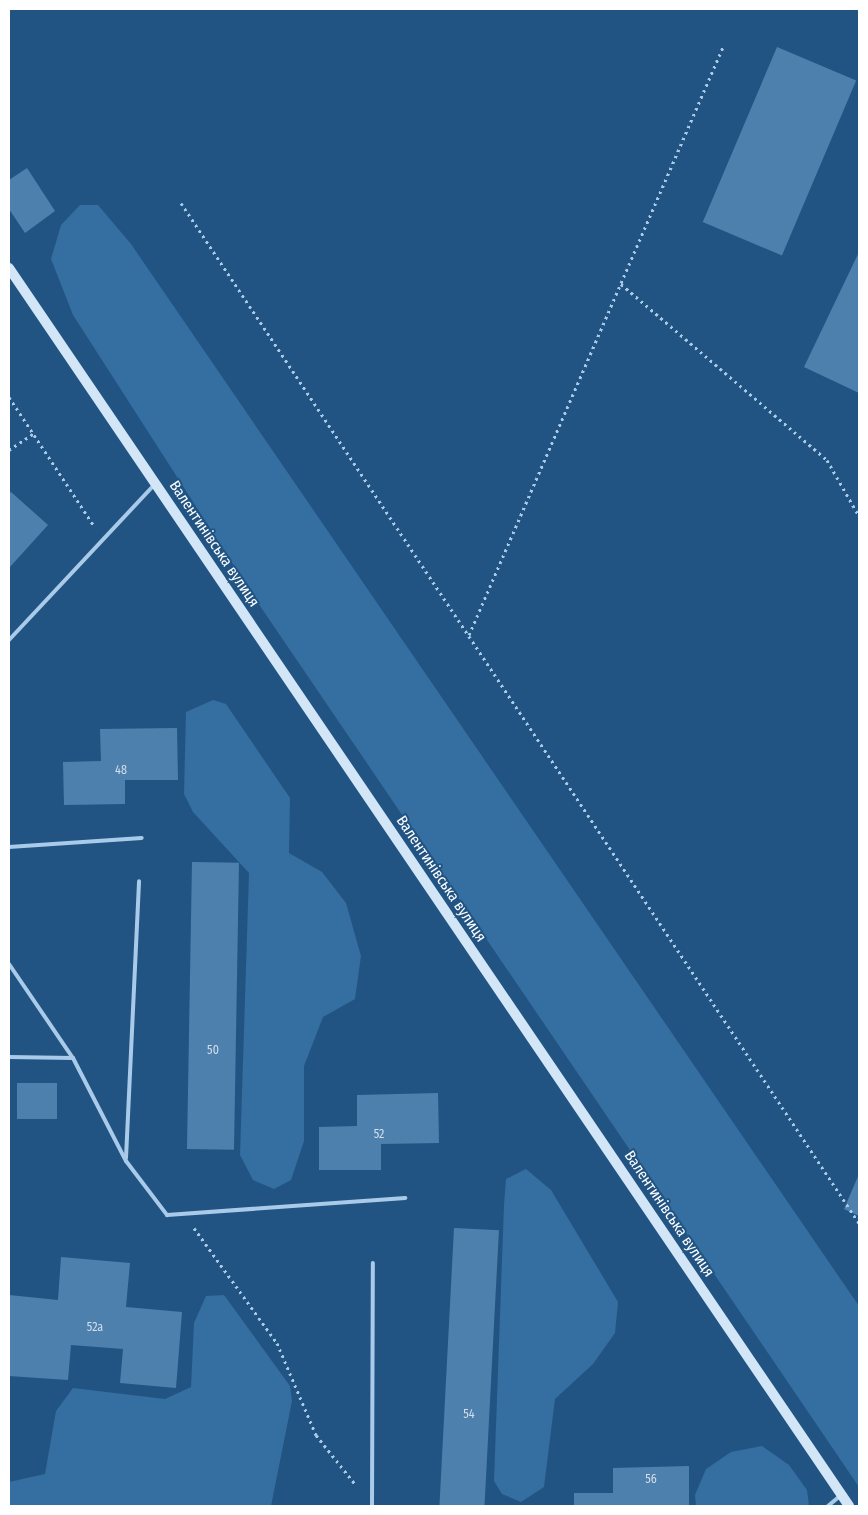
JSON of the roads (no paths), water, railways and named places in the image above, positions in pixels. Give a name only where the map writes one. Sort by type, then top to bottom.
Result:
[{"type":"street","name":"Валентинівська вулиця","points":[[9,268],[849,1506]]},
{"type":"lane","points":[[9,640],[155,484]]},
{"type":"lane","points":[[9,846],[142,838]]},
{"type":"lane","points":[[126,1160],[139,881]]},
{"type":"lane","points":[[9,964],[73,1058],[126,1160],[167,1215],[405,1198]]},
{"type":"lane","points":[[9,1057],[73,1058]]},
{"type":"lane","points":[[372,1506],[373,1263]]},
{"type":"lane","points":[[828,1506],[841,1494]]}]
